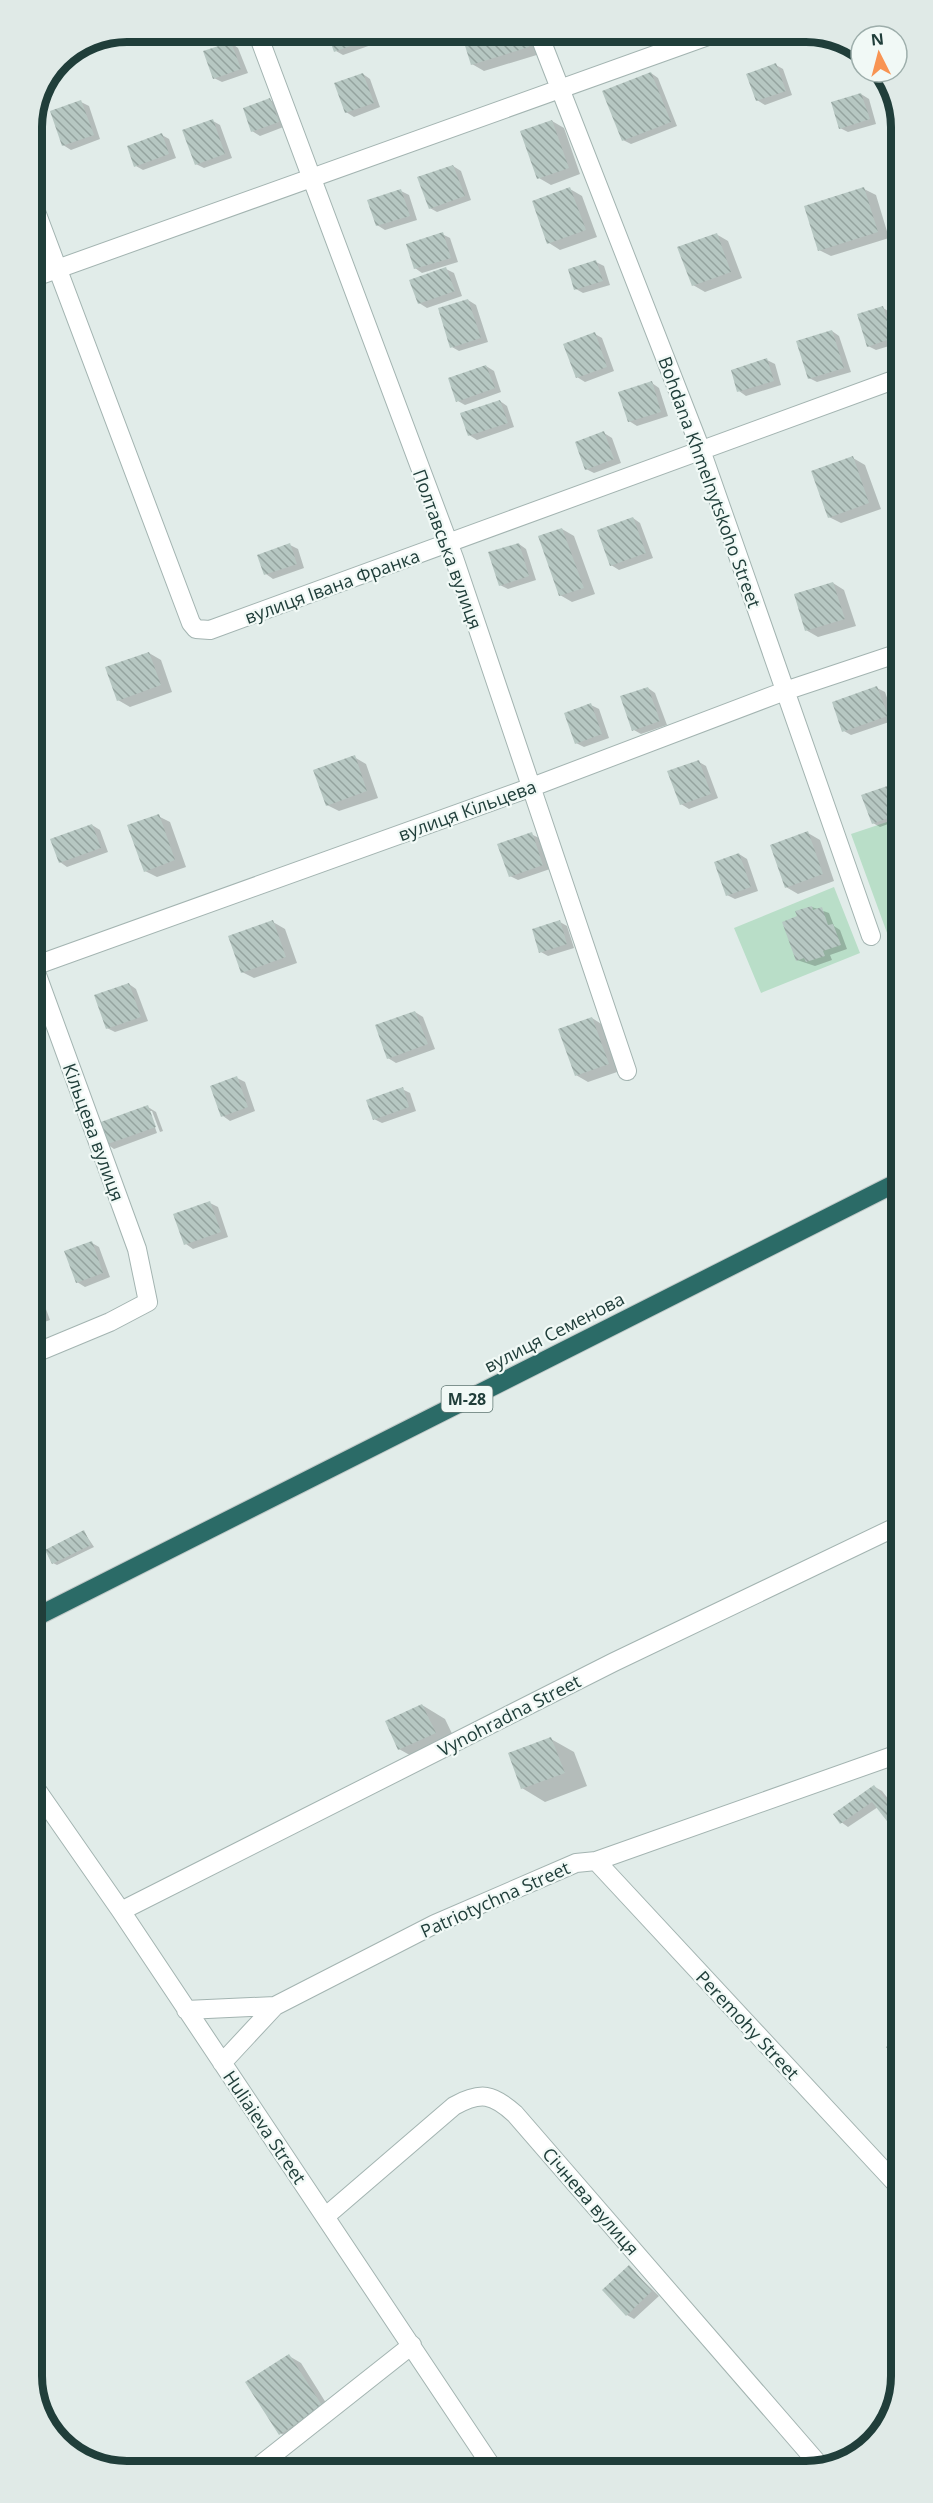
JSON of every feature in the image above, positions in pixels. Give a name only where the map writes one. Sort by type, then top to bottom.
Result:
[{"type":"highway","name":"вулиця Семенова","points":[[42,1613],[891,1186]]},
{"type":"street","name":"Полтавська вулиця","points":[[261,42],[447,544],[532,787],[627,1071]]},
{"type":"street","name":"Bohdana Khmelnytskoho Street","points":[[542,42],[701,450],[871,936]]},
{"type":"street","points":[[42,274],[309,176],[691,42]]},
{"type":"street","name":"вулиця Івана Франка","points":[[42,229],[190,623],[196,630],[210,630],[891,381]]},
{"type":"street","name":"вулиця Кільцева","points":[[42,962],[532,787],[785,692],[891,656]]},
{"type":"street","name":"Кільцева вулиця","points":[[42,990],[137,1249],[148,1302],[110,1322],[42,1349]]},
{"type":"street","name":"Vynohradna Street","points":[[121,1911],[614,1662],[891,1529]]},
{"type":"street","name":"Patriotychna Street","points":[[222,2063],[274,2006],[435,1924],[576,1863],[596,1861],[891,1756]]},
{"type":"street","name":"Huliaieva Street","points":[[42,1797],[121,1911],[488,2461]]},
{"type":"street","name":"Peremohy Street","points":[[596,1861],[891,2178]]},
{"type":"street","points":[[186,2010],[274,2006]]},
{"type":"street","name":"Січнева вулиця","points":[[326,2216],[454,2106],[470,2097],[486,2096],[501,2101],[515,2114],[815,2460]]},
{"type":"street","points":[[265,2461],[411,2345]]},
{"type":"green space","points":[[891,821],[891,944],[851,834]]},
{"type":"green space","points":[[834,887],[860,953],[761,993],[734,928]]},
{"type":"building","points":[[231,42],[241,69],[213,79],[203,51]]},
{"type":"building","points":[[330,42],[362,42],[334,52]]},
{"type":"building","points":[[464,42],[527,42],[529,47],[471,65]]},
{"type":"building","points":[[776,63],[786,91],[756,101],[746,74]]},
{"type":"building","points":[[651,72],[671,122],[622,141],[602,91]]},
{"type":"building","points":[[363,73],[374,103],[345,113],[334,83]]},
{"type":"building","points":[[861,93],[870,119],[839,129],[831,102]]},
{"type":"building","points":[[270,98],[279,122],[251,132],[243,108]]},
{"type":"building","points":[[81,100],[94,135],[62,146],[50,111]]},
{"type":"building","points":[[213,119],[225,154],[195,165],[182,130]]},
{"type":"building","points":[[552,120],[569,168],[537,179],[520,131]]},
{"type":"building","points":[[162,133],[169,154],[134,167],[127,146]]},
{"type":"building","points":[[453,165],[465,196],[429,209],[417,177]]},
{"type":"building","points":[[570,187],[586,230],[547,244],[532,201]]},
{"type":"building","points":[[864,187],[878,232],[818,251],[804,206]]},
{"type":"building","points":[[401,189],[410,216],[376,226],[367,200]]},
{"type":"building","points":[[443,232],[451,258],[414,269],[406,244]]},
{"type":"building","points":[[717,233],[731,272],[692,286],[677,247]]},
{"type":"building","points":[[596,260],[603,281],[574,290],[568,269]]},
{"type":"building","points":[[446,267],[455,291],[418,304],[409,280]]},
{"type":"building","points":[[468,299],[481,338],[450,348],[438,308]]},
{"type":"building","points":[[883,306],[891,339],[867,347],[857,314]]},
{"type":"building","points":[[832,330],[844,368],[808,379],[796,341]]},
{"type":"building","points":[[595,332],[607,367],[576,378],[563,344]]},
{"type":"building","points":[[767,358],[774,381],[737,392],[731,370]]},
{"type":"building","points":[[486,365],[495,388],[456,402],[448,378]]},
{"type":"building","points":[[652,381],[661,412],[628,422],[618,392]]},
{"type":"building","points":[[500,400],[508,423],[468,436],[460,413]]},
{"type":"building","points":[[604,431],[614,459],[585,470],[575,442]]},
{"type":"building","points":[[853,456],[869,503],[828,518],[811,471]]},
{"type":"building","points":[[633,517],[646,553],[610,566],[597,530]]},
{"type":"building","points":[[562,528],[584,588],[559,596],[538,536]]},
{"type":"building","points":[[290,543],[297,564],[264,575],[257,555]]},
{"type":"building","points":[[519,543],[529,576],[499,586],[488,552]]},
{"type":"building","points":[[833,582],[845,619],[805,631],[794,594]]},
{"type":"building","points":[[149,652],[161,685],[117,701],[105,667]]},
{"type":"building","points":[[877,686],[888,716],[842,732],[832,702]]},
{"type":"building","points":[[648,687],[660,721],[632,731],[620,696]]},
{"type":"building","points":[[591,703],[602,734],[575,744],[564,713]]},
{"type":"building","points":[[355,755],[367,791],[326,806],[313,770]]},
{"type":"building","points":[[699,760],[711,794],[680,805],[667,771]]},
{"type":"building","points":[[891,785],[891,817],[872,824],[861,795]]},
{"type":"building","points":[[159,814],[175,860],[144,872],[127,825]]},
{"type":"building","points":[[92,824],[101,848],[59,863],[50,839]]},
{"type":"building","points":[[808,831],[823,874],[785,888],[770,845]]},
{"type":"building","points":[[532,832],[543,865],[509,877],[497,844]]},
{"type":"building","points":[[739,853],[751,887],[726,896],[714,862]]},
{"type":"building","points":[[812,906],[813,910],[822,907],[828,925],[833,924],[841,945],[823,951],[825,956],[806,962],[804,958],[796,961],[782,922],[797,916],[795,911]]},
{"type":"building","points":[[273,920],[286,957],[241,973],[228,936]]},
{"type":"building","points":[[560,920],[567,944],[539,953],[532,929]]},
{"type":"building","points":[[129,983],[141,1017],[106,1029],[94,995]]},
{"type":"building","points":[[415,1011],[428,1044],[387,1059],[375,1025]]},
{"type":"building","points":[[592,1017],[609,1064],[575,1076],[558,1029]]},
{"type":"building","points":[[237,1076],[248,1107],[221,1117],[210,1086]]},
{"type":"building","points":[[403,1087],[409,1107],[373,1120],[366,1100]]},
{"type":"building","points":[[148,1105],[156,1127],[105,1145],[98,1123]]},
{"type":"building","points":[[210,1201],[221,1232],[184,1245],[173,1214]]},
{"type":"building","points":[[92,1241],[103,1273],[76,1283],[64,1251]]},
{"type":"building","points":[[84,1530],[91,1545],[52,1564],[45,1550]]},
{"type":"building","points":[[422,1704],[436,1733],[398,1750],[385,1721]]},
{"type":"building","points":[[551,1737],[565,1773],[521,1789],[508,1753]]},
{"type":"building","points":[[874,1785],[891,1806],[891,1826],[872,1802],[840,1824],[833,1814]]},
{"type":"building","points":[[891,2043],[891,2054],[886,2047]]},
{"type":"building","points":[[629,2265],[652,2291],[626,2316],[602,2290]]},
{"type":"building","points":[[289,2354],[323,2407],[279,2435],[245,2382]]}]
